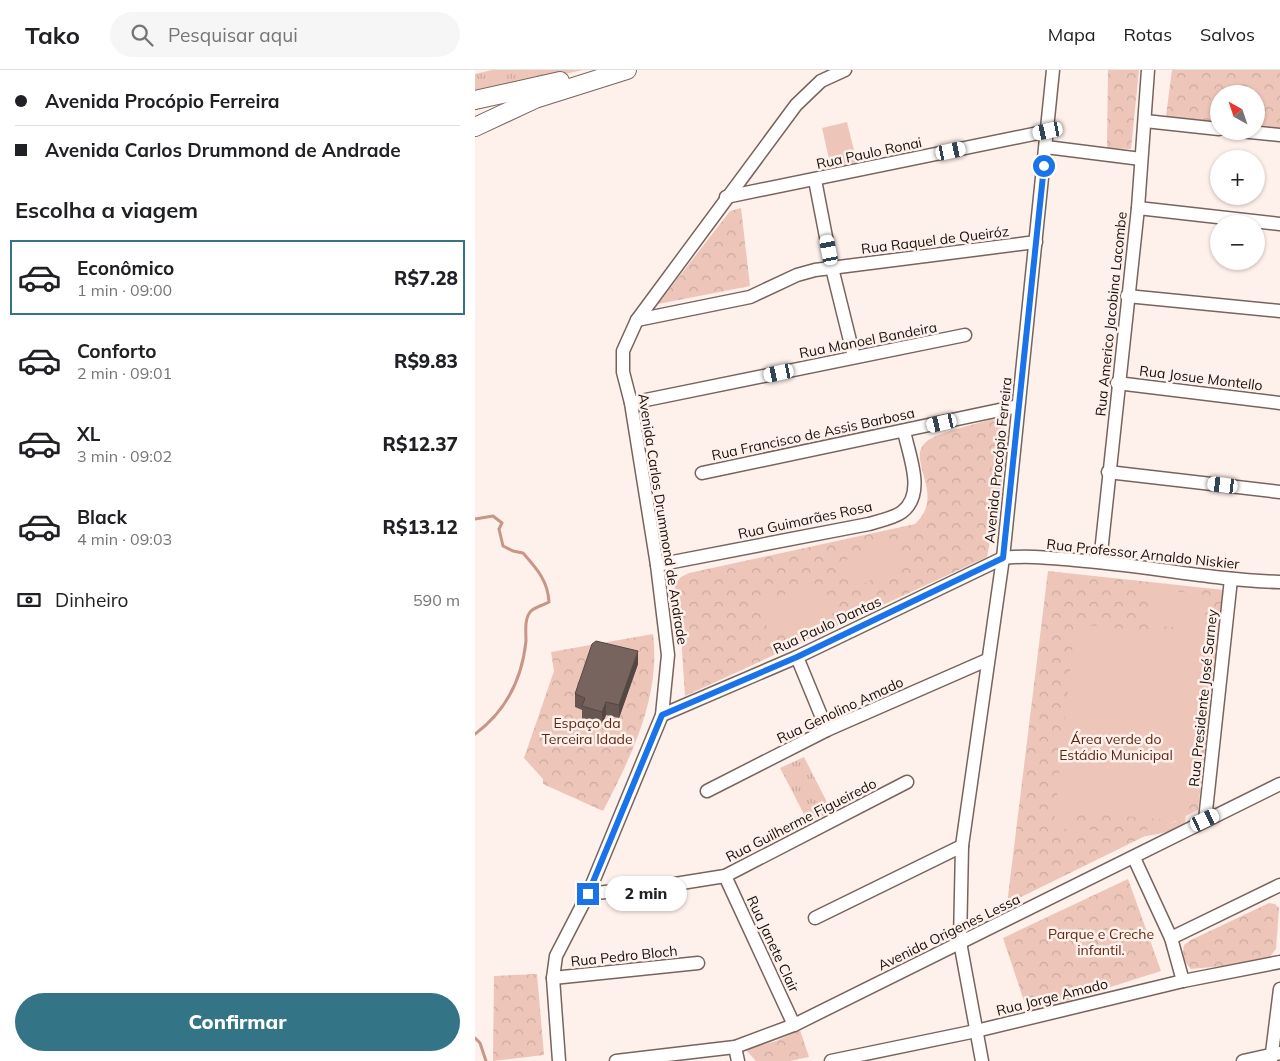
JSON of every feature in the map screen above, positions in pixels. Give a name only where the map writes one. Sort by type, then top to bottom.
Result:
[{"type":"highway","points":[[475,100],[609,70]]},
{"type":"highway","points":[[475,126],[535,99],[627,70]]},
{"type":"street","name":"Avenida Carlos Drummond de Andrade","points":[[559,1061],[553,978],[557,956],[564,937],[588,894],[662,715],[668,655],[657,565],[631,404],[623,372],[623,351],[637,320],[726,197],[796,105],[821,81],[845,70]]},
{"type":"street","name":"Avenida Procópio Ferreira","points":[[982,1061],[959,942],[963,846],[982,711],[987,660],[1003,558],[1047,147],[1053,70]]},
{"type":"street","name":"Rua Americo Jacobina Lacombe","points":[[1100,562],[1117,383],[1138,208],[1148,70]]},
{"type":"street","points":[[1145,121],[1210,128]]},
{"type":"street","name":"Rua Paulo Ronai","points":[[726,197],[1048,131]]},
{"type":"street","points":[[1265,133],[1280,135]]},
{"type":"street","points":[[1047,147],[1141,160]]},
{"type":"street","points":[[815,180],[832,268],[854,357]]},
{"type":"street","points":[[1138,208],[1280,224]]},
{"type":"street","name":"Rua Raquel de Queiróz","points":[[637,320],[751,297],[797,275],[832,268],[1036,242]]},
{"type":"street","points":[[1127,296],[1280,311]]},
{"type":"street","name":"Rua Manoel Bandeira","points":[[631,404],[854,357],[965,336]]},
{"type":"street","name":"Rua Josue Montello","points":[[1117,383],[1280,403]]},
{"type":"street","name":"Rua Francisco de Assis Barbosa","points":[[702,472],[1018,406]]},
{"type":"street","name":"Rua Guimarães Rosa","points":[[657,565],[869,524],[901,513],[911,504],[915,488],[904,431]]},
{"type":"street","points":[[1108,472],[1280,492]]},
{"type":"street","name":"Rua Professor Arnaldo Niskier","points":[[1003,558],[1022,556],[1100,562],[1231,579],[1280,582]]},
{"type":"street","name":"Rua Paulo Dantas","points":[[662,715],[797,657],[1003,558]]},
{"type":"street","name":"Rua Presidente José Sarney","points":[[1205,820],[1231,579]]},
{"type":"street","points":[[797,657],[827,730]]},
{"type":"street","name":"Rua Genolino Amado","points":[[707,791],[827,730],[987,660]]},
{"type":"street","name":"Rua Guilherme Figueiredo","points":[[588,894],[725,876],[907,782]]},
{"type":"street","name":"Avenida Origenes Lessa","points":[[616,1061],[735,1047],[794,1025],[1280,784]]},
{"type":"street","points":[[815,918],[963,846]]},
{"type":"street","points":[[1134,858],[1171,938],[1183,981]]},
{"type":"street","name":"Rua Janete Clair","points":[[725,876],[794,1025]]},
{"type":"street","points":[[1171,938],[1280,885]]},
{"type":"street","name":"Rua Jorge Amado","points":[[831,1061],[977,1031],[1183,981],[1280,962]]},
{"type":"street","name":"Rua Pedro Bloch","points":[[553,978],[698,963]]},
{"type":"street","points":[[1243,1061],[1275,1056],[1280,988]]},
{"type":"street","points":[[735,1047],[738,1061]]},
{"type":"green space","points":[[492,70],[583,70],[475,94],[475,74]]},
{"type":"green space","points":[[1108,70],[1139,70],[1131,149],[1107,148]]},
{"type":"green space","points":[[1172,70],[1280,70],[1280,128],[1265,127],[1265,85],[1210,85],[1210,121],[1166,116]]},
{"type":"green space","points":[[847,122],[857,162],[831,168],[822,128]]},
{"type":"green space","points":[[741,208],[750,286],[658,304],[730,211]]},
{"type":"green space","points":[[992,419],[1005,428],[1009,442],[987,557],[685,696],[681,635],[674,591],[676,583],[681,577],[689,573],[915,524],[924,513],[927,501],[927,490],[920,458],[921,450],[926,442],[947,432]]},
{"type":"green space","points":[[890,538],[903,564],[859,586],[846,560]]},
{"type":"green space","name":"Área verde do Estádio Municipal","points":[[1048,571],[1224,590],[1198,810],[1007,904]]},
{"type":"green space","points":[[825,585],[834,623],[769,638],[761,600]]},
{"type":"green space","points":[[1152,589],[1207,595],[1203,630],[1149,625]]},
{"type":"green space","points":[[1075,624],[1205,636],[1185,823],[1177,828],[1153,835],[1109,839],[1083,836],[1054,823]],"holes":[[[1062,810],[1177,821],[1150,829],[1103,832],[1074,826],[1062,820]]]},
{"type":"green space","name":"Espaço da Terceira Idade","points":[[653,634],[653,681],[642,726],[624,769],[603,811],[543,784],[543,779],[524,758],[554,671],[551,652]]},
{"type":"green space","points":[[804,757],[832,812],[808,822],[780,768]]},
{"type":"green space","name":"Parque e Creche infantil.","points":[[1128,879],[1161,971],[1028,1013],[1003,938]]},
{"type":"green space","points":[[1269,903],[1275,904],[1279,908],[1276,949],[1266,962],[1191,969],[1188,966],[1184,958],[1184,945]]},
{"type":"green space","points":[[537,974],[544,1055],[493,1061],[494,976]]},
{"type":"green space","points":[[800,1030],[809,1057],[790,1061],[756,1061],[746,1050],[776,1041]]},
{"type":"building","points":[[596,641],[638,651],[619,705],[606,702],[602,712],[582,706],[585,698],[575,694],[592,644]]},
{"type":"waterway","points":[[475,519],[493,516],[502,523],[499,529],[503,546],[523,553],[533,564],[544,581],[549,602],[535,608],[529,614],[526,621],[524,655],[511,693],[495,715],[475,734]]},
{"type":"waterway","points":[[475,1038],[480,1043],[486,1061]]},
{"type":"route","points":[[588,894],[662,715],[797,657],[1003,558],[1044,166]]}]
